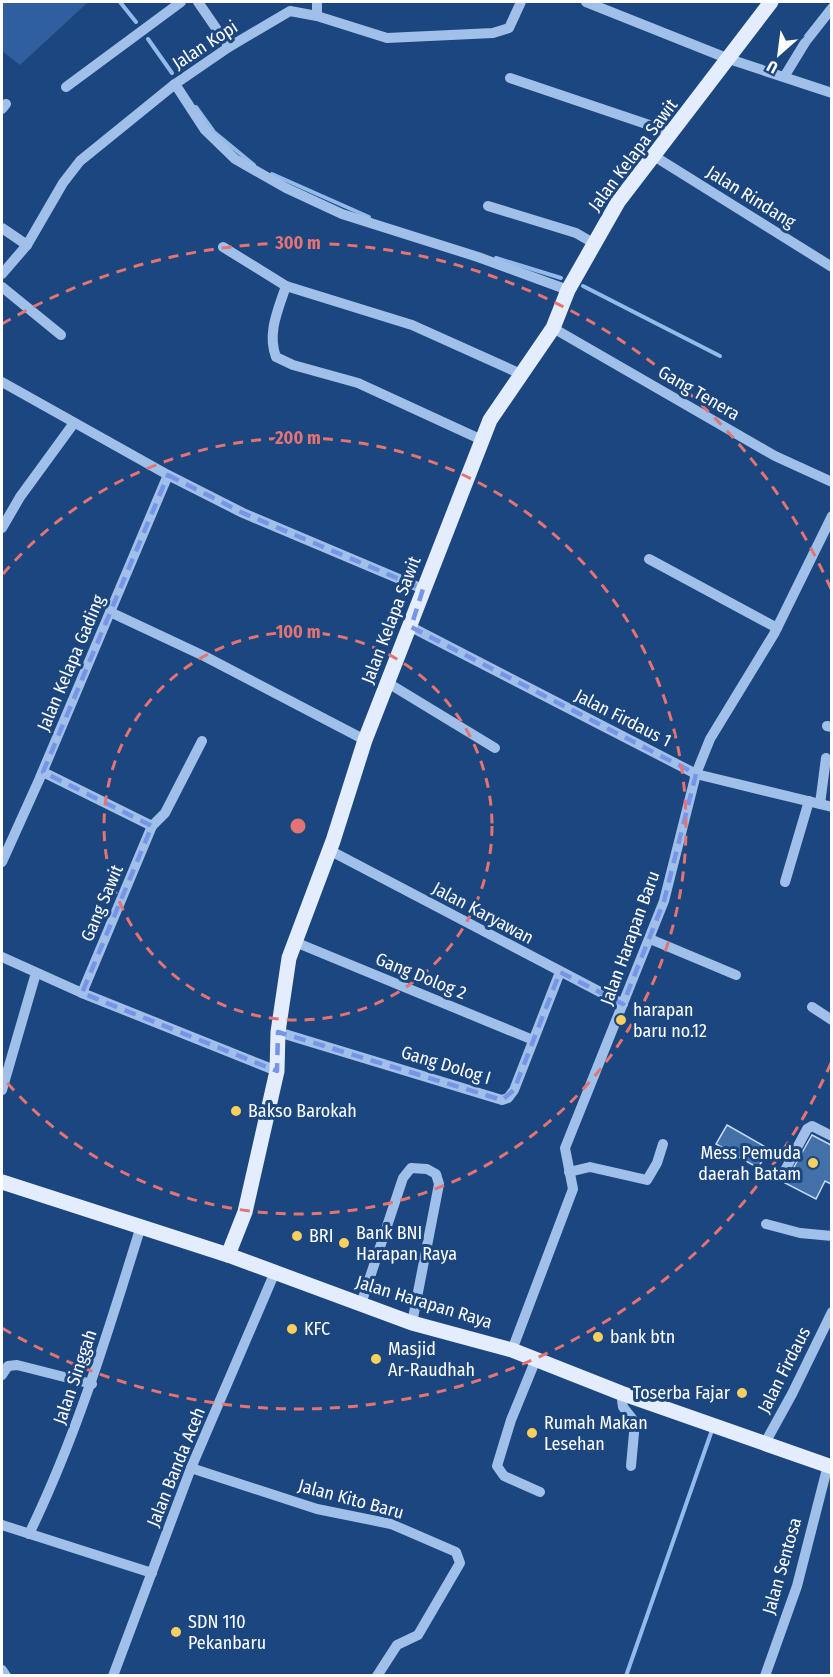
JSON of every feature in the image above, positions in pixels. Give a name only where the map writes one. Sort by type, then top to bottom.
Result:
[{"type":"main road","name":"Jalan Kelapa Sawit","points":[[228,1255],[245,1212],[277,1071],[278,1032],[290,958],[295,942],[329,850],[365,740],[490,420],[552,328],[568,290],[618,202],[771,2]]},
{"type":"main road","name":"Jalan Harapan Raya","points":[[2,1182],[228,1255],[412,1323],[512,1350],[621,1393],[830,1466]]},
{"type":"street","points":[[66,87],[181,2]]},
{"type":"street","points":[[198,2],[229,46]]},
{"type":"street","points":[[317,2],[317,16]]},
{"type":"street","name":"Jalan Kopi","points":[[2,274],[27,245],[63,183],[80,161],[175,84],[229,46],[290,11],[317,16],[387,38],[493,33],[509,28],[521,2]]},
{"type":"street","points":[[586,2],[729,59],[831,93]]},
{"type":"street","points":[[784,77],[806,41],[831,8]]},
{"type":"street","points":[[510,78],[673,133]]},
{"type":"street","points":[[175,84],[206,130],[235,159],[286,188],[342,214],[478,257],[568,290]]},
{"type":"street","name":"Jalan Rindang","points":[[654,156],[831,267]]},
{"type":"street","points":[[488,206],[576,233],[595,244]]},
{"type":"street","points":[[2,228],[27,245]]},
{"type":"street","points":[[223,247],[286,286],[412,325],[521,374]]},
{"type":"street","points":[[286,286],[274,321],[271,344],[276,357],[293,365],[358,383],[482,440]]},
{"type":"street","points":[[2,287],[60,335]]},
{"type":"street","name":"Gang Tenera","points":[[552,328],[775,456],[831,483]]},
{"type":"street","points":[[2,382],[168,475],[243,513],[423,589]]},
{"type":"street","points":[[2,528],[20,497],[74,423]]},
{"type":"street","name":"Jalan Kelapa Gading","points":[[2,862],[43,772],[168,475]]},
{"type":"street","name":"Jalan Harapan Baru","points":[[512,1350],[573,1189],[565,1148],[664,900],[696,774],[710,739],[777,628],[831,516]]},
{"type":"street","points":[[649,559],[777,628]]},
{"type":"street","points":[[110,612],[206,657],[365,740]]},
{"type":"street","name":"Jalan Firdaus 1","points":[[411,627],[696,774],[831,807]]},
{"type":"street","points":[[388,683],[495,748]]},
{"type":"street","name":"Gang Sawit","points":[[82,993],[153,826],[165,813],[202,741]]},
{"type":"street","points":[[785,882],[815,802],[826,758]]},
{"type":"street","points":[[43,772],[153,826]]},
{"type":"street","name":"Jalan Karyawan","points":[[329,850],[623,1004]]},
{"type":"street","points":[[650,939],[736,975]]},
{"type":"street","name":"Gang Dolog 2","points":[[295,942],[534,1040]]},
{"type":"street","points":[[2,957],[82,993],[277,1071]]},
{"type":"street","name":"Gang Dolog I","points":[[278,1032],[502,1100],[508,1098],[514,1090],[560,972]]},
{"type":"street","points":[[2,1090],[36,973]]},
{"type":"street","points":[[812,1007],[831,1020]]},
{"type":"street","points":[[783,1174],[807,1129],[812,1126],[831,1136]]},
{"type":"street","points":[[569,1172],[590,1167],[647,1180],[652,1174],[663,1143]]},
{"type":"street","points":[[361,1304],[403,1178],[411,1168],[427,1170],[436,1174],[439,1184],[412,1323]]},
{"type":"street","points":[[766,1224],[800,1233],[831,1236]]},
{"type":"street","name":"Jalan Singgah","points":[[29,1534],[66,1452],[92,1384],[141,1226]]},
{"type":"street","name":"Jalan Banda Aceh","points":[[113,1676],[191,1468],[275,1272]]},
{"type":"street","name":"Jalan Firdaus","points":[[765,1443],[792,1394],[831,1312]]},
{"type":"street","points":[[536,1359],[511,1420],[497,1466],[504,1476],[540,1492]]},
{"type":"street","points":[[2,1375],[8,1366],[17,1365],[92,1384]]},
{"type":"street","points":[[621,1393],[623,1407],[635,1422],[632,1466]]},
{"type":"street","name":"Jalan Sentosa","points":[[765,1676],[797,1586],[830,1466]]},
{"type":"street","name":"Jalan Kito Baru","points":[[191,1468],[317,1509],[390,1524],[456,1552],[460,1563],[418,1635],[397,1645],[376,1676]]},
{"type":"street","points":[[2,1525],[152,1573]]},
{"type":"street","points":[[2,1670],[6,1676]]},
{"type":"highlighted area","points":[[168,475],[243,513],[423,589],[411,627],[696,774],[664,901],[623,1004],[560,972],[514,1090],[502,1100],[278,1032],[277,1071],[82,993],[152,826],[43,772]]},
{"type":"shaded area","points":[[2,2],[87,3],[20,65],[2,51]]},
{"type":"building","points":[[727,1125],[769,1149],[758,1168],[716,1144]]},
{"type":"building","name":"Mess Pemuda daerah Batam","points":[[812,1135],[831,1145],[831,1184],[825,1181],[816,1199],[785,1183]]},
{"type":"waterway","points":[[120,2],[136,22]]},
{"type":"waterway","points":[[148,39],[172,73]]},
{"type":"waterway","points":[[196,107],[214,132],[254,165]]},
{"type":"waterway","points":[[272,174],[369,217]]},
{"type":"waterway","points":[[496,258],[561,278]]},
{"type":"waterway","points":[[583,286],[720,356]]},
{"type":"waterway","points":[[626,1676],[711,1433]]},
{"type":"place","name":"harapan baru no.12","points":[[621,1020]]},
{"type":"place","name":"Bakso Barokah","points":[[236,1111]]},
{"type":"place","name":"Mess Pemuda daerah Batam","points":[[813,1163]]},
{"type":"place","name":"BRI","points":[[297,1236]]},
{"type":"place","name":"Bank BNI Harapan Raya","points":[[344,1243]]},
{"type":"place","name":"KFC","points":[[292,1329]]},
{"type":"place","name":"bank btn","points":[[598,1337]]},
{"type":"place","name":"Masjid Ar-Raudhah","points":[[376,1359]]},
{"type":"place","name":"Toserba Fajar","points":[[742,1393]]},
{"type":"place","name":"Rumah Makan Lesehan","points":[[532,1433]]},
{"type":"place","name":"SDN 110 Pekanbaru","points":[[176,1632]]}]
